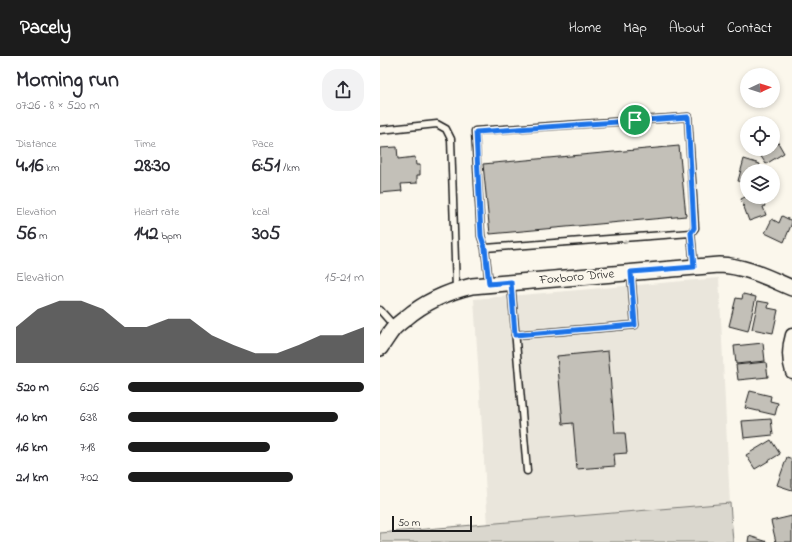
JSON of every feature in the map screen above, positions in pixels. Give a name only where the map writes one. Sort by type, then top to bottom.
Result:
[{"type":"street","name":"Foxboro Drive","points":[[380,348],[395,327],[426,303],[456,290],[472,286],[716,265],[734,266],[749,270],[792,288]]},
{"type":"street","points":[[792,335],[788,350],[788,359],[792,372]]},
{"type":"lane","points":[[489,284],[485,248],[481,236],[476,132],[483,131],[688,117],[694,228],[691,233],[694,267]]},
{"type":"lane","points":[[380,130],[437,124],[446,129],[451,139],[456,290]]},
{"type":"lane","points":[[485,248],[691,233]]},
{"type":"lane","points":[[515,335],[635,325],[631,272]]},
{"type":"lane","points":[[511,282],[527,471]]},
{"type":"lane","points":[[380,310],[395,327]]},
{"type":"shaded area","points":[[719,278],[730,505],[488,526],[474,299]]},
{"type":"shaded area","points":[[730,503],[733,542],[380,542],[380,533]]},
{"type":"building","points":[[679,146],[686,216],[490,234],[483,164]]},
{"type":"building","points":[[780,146],[784,153],[780,155]]},
{"type":"building","points":[[397,147],[398,159],[415,157],[416,165],[420,165],[420,175],[417,175],[417,183],[401,184],[402,191],[380,193],[380,148]]},
{"type":"building","points":[[761,156],[779,156],[766,164]]},
{"type":"building","points":[[744,159],[760,164],[743,164]]},
{"type":"building","points":[[743,204],[764,204],[765,206],[763,207],[766,215],[749,221]]},
{"type":"building","points":[[782,216],[792,221],[784,242],[765,233],[772,219],[779,223]]},
{"type":"building","points":[[743,294],[756,297],[748,331],[729,326],[736,298],[742,299]]},
{"type":"building","points":[[758,301],[769,303],[768,308],[778,310],[773,333],[752,329]]},
{"type":"building","points":[[763,343],[765,361],[736,364],[734,346]]},
{"type":"building","points":[[608,351],[615,433],[625,433],[627,453],[614,454],[615,466],[577,469],[573,423],[563,424],[557,356]]},
{"type":"building","points":[[766,362],[768,377],[738,380],[736,365]]},
{"type":"building","points":[[750,391],[771,396],[770,401],[778,403],[775,415],[745,408]]},
{"type":"building","points":[[771,419],[773,435],[744,438],[742,421]]},
{"type":"building","points":[[771,440],[780,454],[755,469],[746,455]]},
{"type":"building","points":[[787,457],[792,459],[792,490],[777,485]]},
{"type":"building","points":[[792,516],[792,542],[776,542],[771,521]]},
{"type":"building","points":[[749,536],[768,542],[748,542]]},
{"type":"route","points":[[688,117],[694,228],[691,233],[694,267],[631,272],[635,325],[515,335],[511,282],[489,284],[485,248],[481,236],[476,132],[635,120],[688,117]]}]
